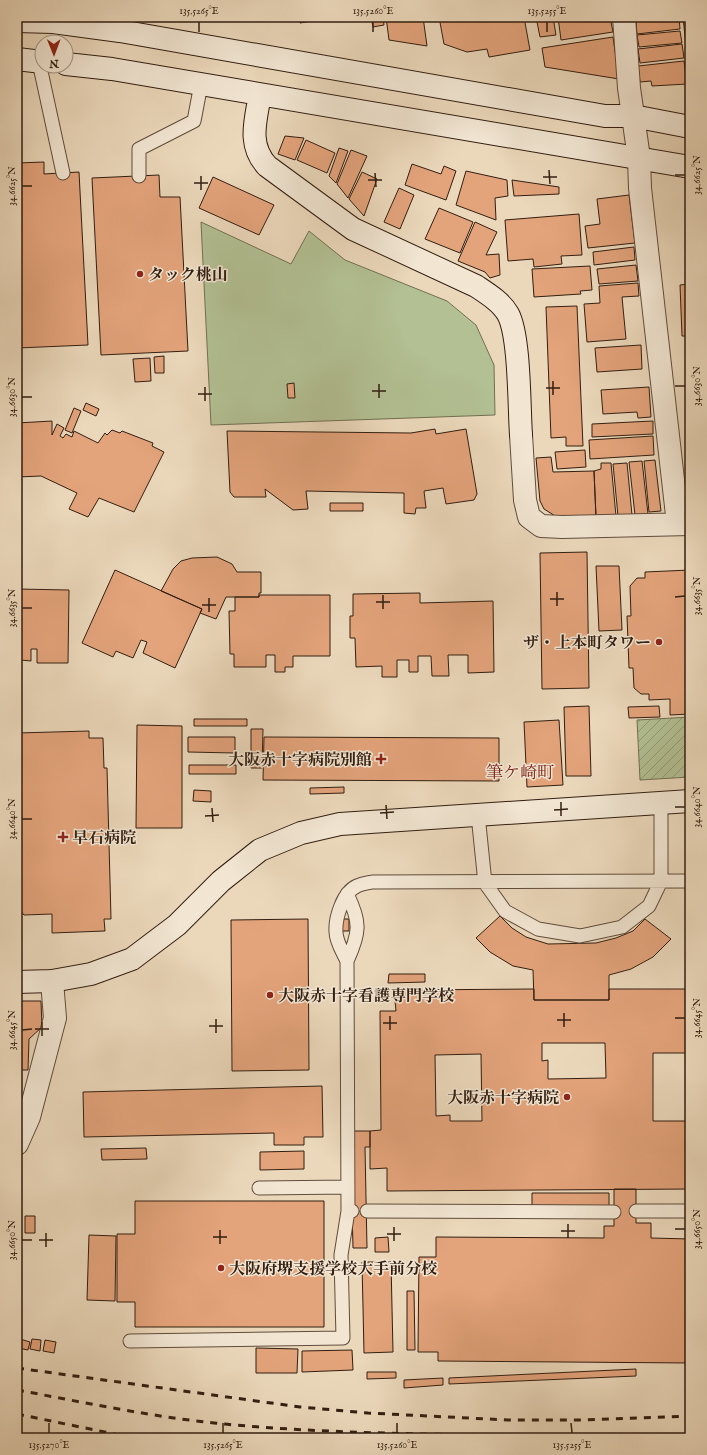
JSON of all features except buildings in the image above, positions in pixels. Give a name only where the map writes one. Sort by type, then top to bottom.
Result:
[{"type":"street","points":[[260,94],[254,132],[255,144],[259,158],[267,166],[353,229],[476,286],[501,304],[508,314],[513,325],[515,336],[525,500],[529,516],[541,526],[562,527],[684,524],[640,188],[639,158],[629,88],[624,17]]},
{"type":"street","points":[[17,21],[116,24],[605,116],[633,116],[690,126]]},
{"type":"street","points":[[17,59],[34,61]]},
{"type":"street","points":[[74,65],[112,69],[690,167]]},
{"type":"street","points":[[17,982],[52,981],[91,974],[132,958],[177,925],[220,881],[260,850],[301,833],[340,824],[690,801]]},
{"type":"street","points":[[17,1144],[29,1117],[55,1018],[52,981]]},
{"type":"lane","points":[[42,74],[63,173]]},
{"type":"lane","points":[[139,176],[139,149],[194,122],[201,84]]},
{"type":"lane","points":[[478,815],[485,883],[505,911],[538,929],[580,936],[622,927],[649,906],[661,881],[661,803]]},
{"type":"lane","points":[[130,1341],[343,1338],[341,1255],[350,1211],[348,1187],[347,961],[339,944],[336,932],[338,914],[347,894],[356,886],[372,882],[485,883],[690,881]]},
{"type":"lane","points":[[347,894],[357,913],[357,941],[347,961]]},
{"type":"lane","points":[[259,1188],[348,1187]]},
{"type":"lane","points":[[367,1211],[614,1212]]},
{"type":"lane","points":[[636,1211],[690,1211]]},
{"type":"green space","points":[[201,222],[291,264],[309,231],[345,260],[447,301],[476,325],[494,365],[495,415],[211,425]]},
{"type":"green space","points":[[690,717],[690,777],[640,780],[637,720]]},
{"type":"railway","points":[[17,1368],[300,1407],[368,1413],[508,1420],[581,1420],[690,1416]]},
{"type":"railway","points":[[17,1390],[165,1417],[255,1427],[378,1433],[543,1436]]},
{"type":"railway","points":[[17,1414],[134,1438]]},
{"type":"railway","points":[[17,1433],[37,1438]]},
{"type":"railway","points":[[645,1438],[690,1434]]},
{"type":"place","name":"タック桃山","points":[[140,274]]},
{"type":"place","name":"ザ・上本町タワー","points":[[659,642]]},
{"type":"place","name":"大阪赤十字病院別館","points":[[381,759]]},
{"type":"place","name":"早石病院","points":[[63,837]]},
{"type":"place","name":"大阪赤十字看護専門学校","points":[[270,995]]},
{"type":"place","name":"大阪赤十字病院","points":[[567,1097]]},
{"type":"place","name":"大阪府堺支援学校大手前分校","points":[[221,1268]]},
{"type":"district","name":"筆ケ崎町","points":[[520,772]]}]
